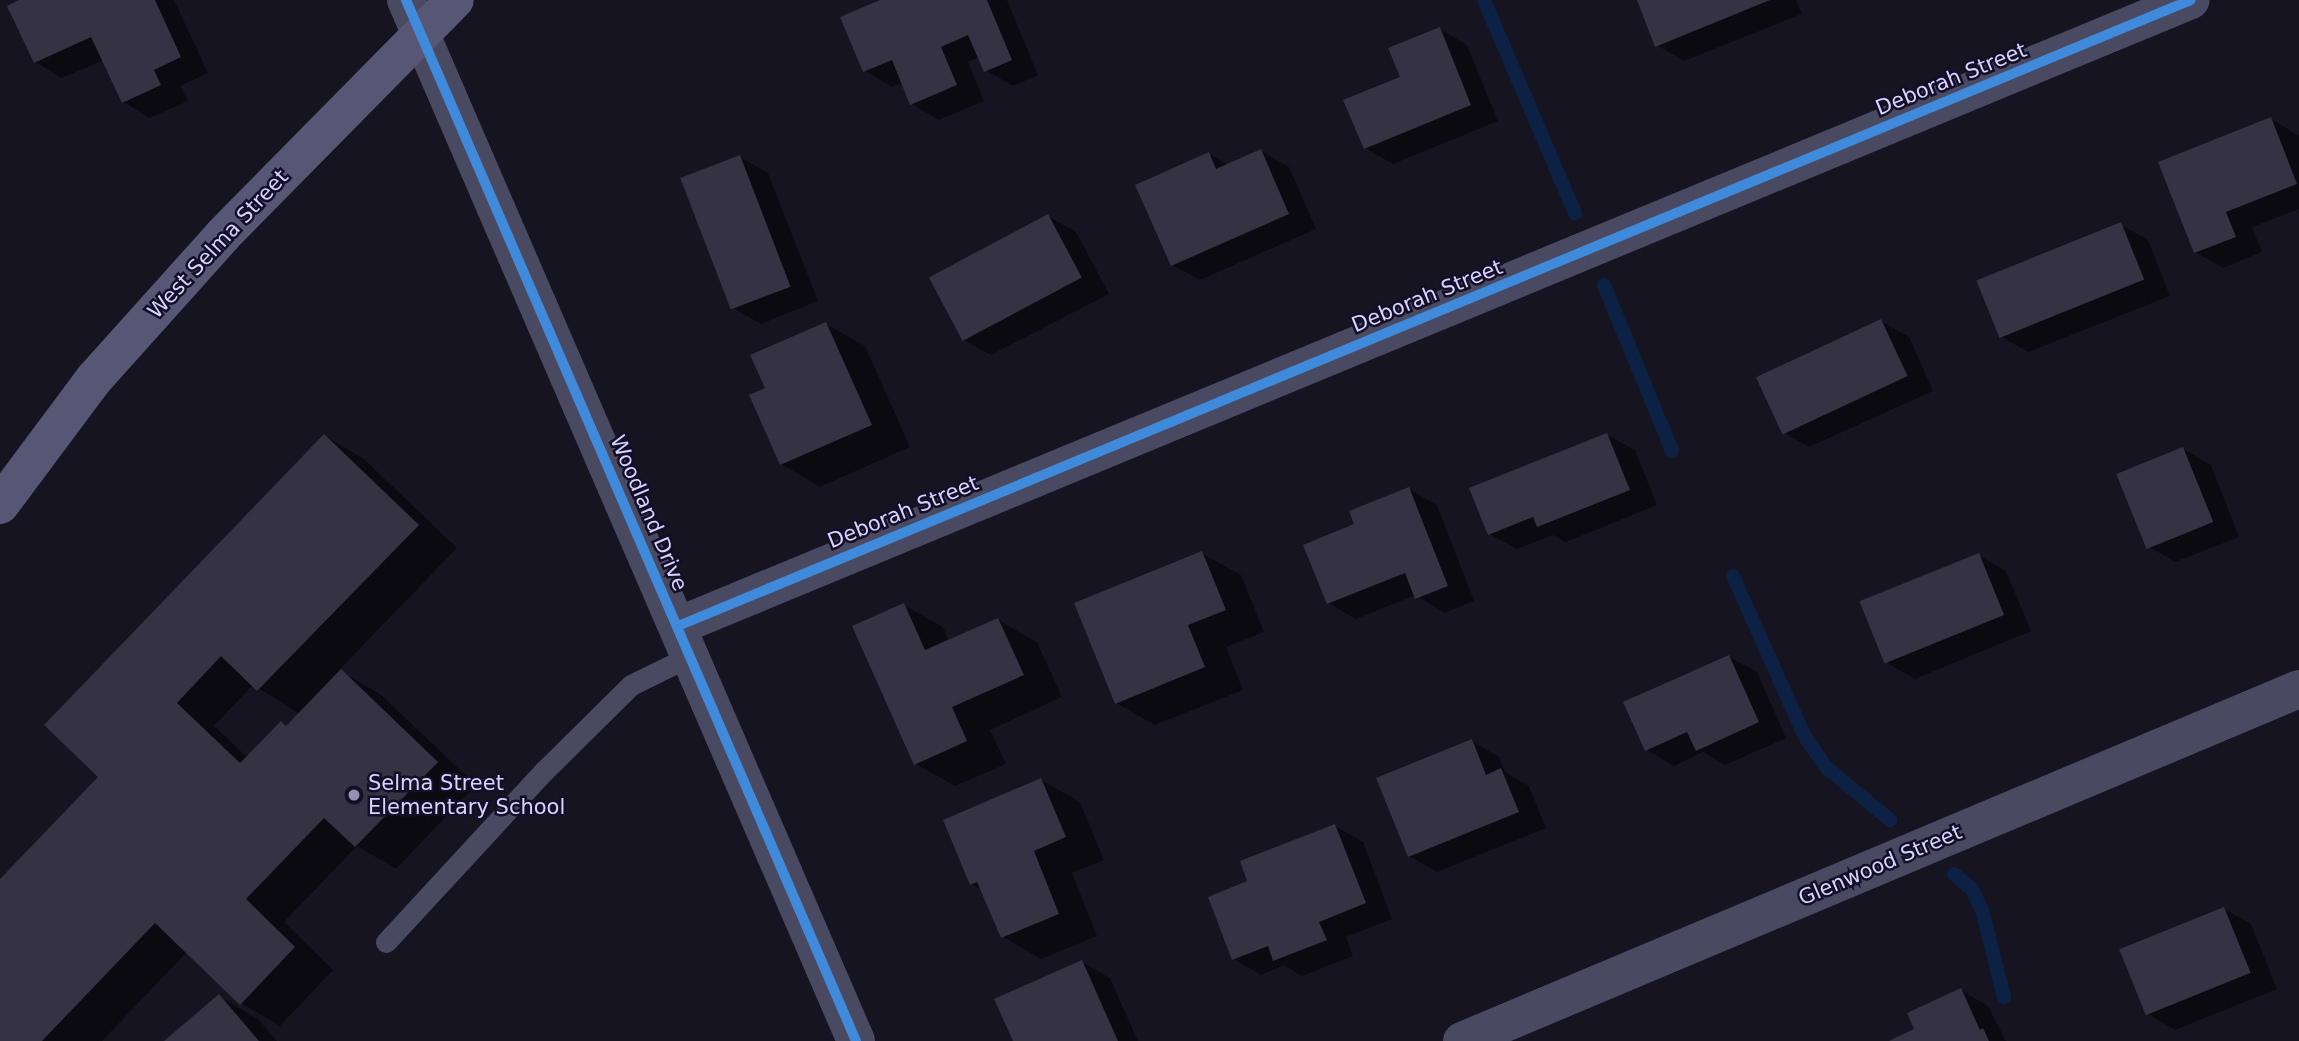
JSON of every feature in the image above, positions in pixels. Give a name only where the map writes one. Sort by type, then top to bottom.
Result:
[{"type":"street","name":"West Selma Street","points":[[0,505],[94,379],[414,17],[455,0]]},
{"type":"street","name":"Deborah Street","points":[[684,641],[2192,0]]},
{"type":"street","name":"Woodland Drive","points":[[414,17],[856,1041]]},
{"type":"street","name":"Glenwood Street","points":[[1462,1041],[2299,689]]},
{"type":"lane","points":[[386,942],[544,771],[631,685],[684,641]]},
{"type":"building","points":[[19,0],[155,0],[181,57],[154,70],[161,85],[122,103],[91,37],[34,63],[7,6]]},
{"type":"building","points":[[880,0],[987,0],[1012,60],[984,72],[968,35],[941,47],[957,85],[910,105],[892,60],[863,72],[840,17]]},
{"type":"building","points":[[1637,0],[1770,0],[1655,47]]},
{"type":"building","points":[[1440,27],[1471,105],[1364,149],[1343,100],[1400,77],[1388,48]]},
{"type":"building","points":[[2271,117],[2297,184],[2226,212],[2236,237],[2194,253],[2158,162]]},
{"type":"building","points":[[1261,149],[1289,214],[1171,266],[1135,185],[1209,152],[1216,169]]},
{"type":"building","points":[[740,155],[791,287],[731,310],[680,178]]},
{"type":"building","points":[[1048,214],[1082,278],[963,341],[929,277]]},
{"type":"building","points":[[2121,222],[2144,279],[2000,338],[1976,280]]},
{"type":"building","points":[[1881,319],[1908,376],[1783,434],[1756,377]]},
{"type":"building","points":[[826,322],[872,425],[780,465],[749,395],[765,388],[750,355]]},
{"type":"building","points":[[1607,433],[1630,490],[1537,527],[1533,517],[1488,535],[1469,488]]},
{"type":"building","points":[[324,434],[419,525],[257,691],[221,656],[177,703],[240,763],[281,721],[286,726],[341,669],[438,762],[355,847],[324,818],[246,899],[295,947],[240,1005],[155,923],[42,1041],[0,1041],[0,879],[98,777],[44,725]]},
{"type":"building","points":[[2183,447],[2213,522],[2147,549],[2116,474]]},
{"type":"building","points":[[1409,487],[1448,586],[1415,599],[1405,573],[1327,604],[1303,545],[1354,524],[1349,511]]},
{"type":"building","points":[[1202,551],[1226,610],[1188,625],[1205,667],[1115,704],[1074,603]]},
{"type":"building","points":[[1979,553],[2004,615],[1884,663],[1859,601]]},
{"type":"building","points":[[904,603],[925,650],[998,618],[1024,675],[952,707],[967,741],[914,765],[852,626]]},
{"type":"building","points":[[1729,655],[1759,722],[1696,751],[1687,732],[1645,751],[1623,702]]},
{"type":"building","points":[[1472,739],[1486,775],[1501,768],[1519,812],[1408,857],[1376,778]]},
{"type":"building","points":[[1041,778],[1066,837],[1034,851],[1059,914],[1001,938],[977,882],[970,885],[943,820]]},
{"type":"building","points":[[1335,824],[1366,903],[1319,922],[1327,940],[1273,961],[1268,946],[1232,960],[1208,897],[1247,881],[1240,861]]},
{"type":"building","points":[[2224,907],[2251,973],[2146,1015],[2119,949]]},
{"type":"building","points":[[1082,960],[1118,1041],[1013,1041],[994,999]]},
{"type":"building","points":[[1961,988],[1980,1030],[1983,1028],[1989,1041],[1889,1041],[1914,1029],[1907,1013]]},
{"type":"building","points":[[219,994],[259,1041],[164,1041]]},
{"type":"waterway","points":[[1484,0],[1575,213]]},
{"type":"waterway","points":[[1604,285],[1672,451]]},
{"type":"waterway","points":[[1733,576],[1805,737],[1827,768],[1890,820]]},
{"type":"waterway","points":[[1954,874],[1972,889],[1982,910],[2004,997]]},
{"type":"cycle path","points":[[406,0],[856,1041]]},
{"type":"cycle path","points":[[678,626],[2191,0]]},
{"type":"place","name":"Selma Street Elementary School","points":[[354,795]]}]
